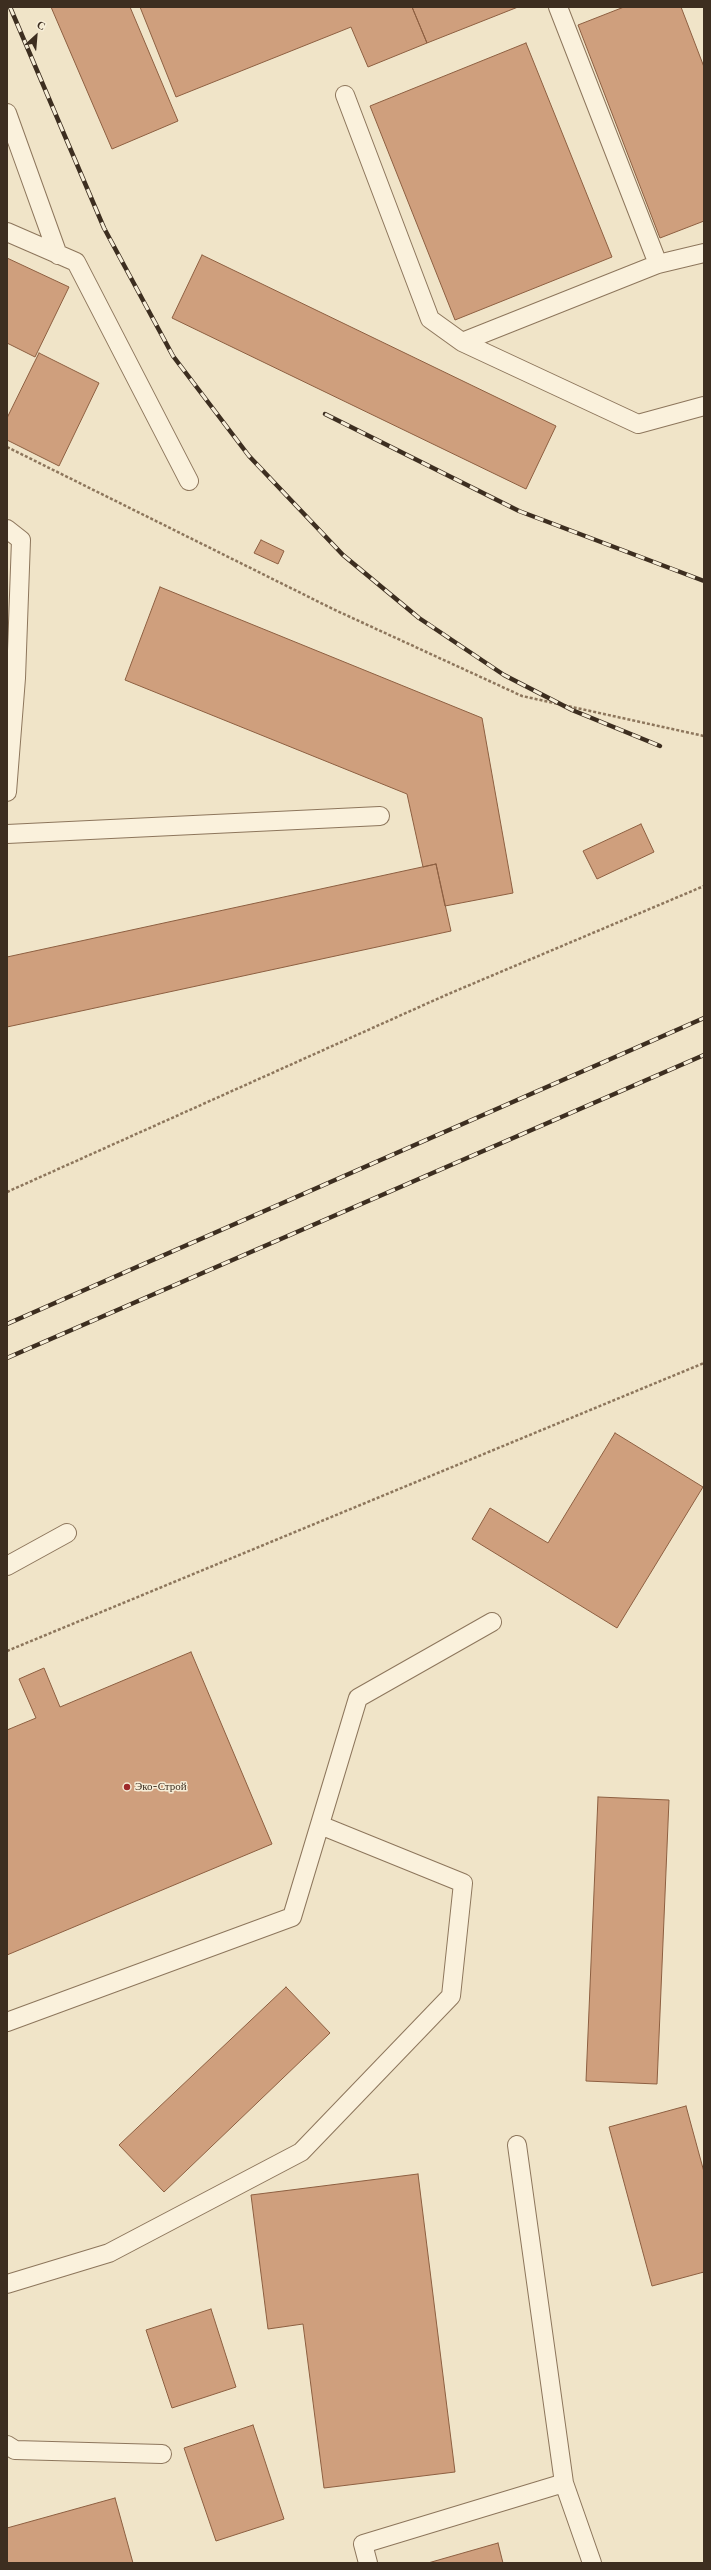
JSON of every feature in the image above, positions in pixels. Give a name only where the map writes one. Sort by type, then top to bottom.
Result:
[{"type":"lane","points":[[558,7],[658,264]]},
{"type":"lane","points":[[345,95],[430,319],[462,342],[638,424],[704,406]]},
{"type":"lane","points":[[7,113],[58,255]]},
{"type":"lane","points":[[7,232],[76,262],[189,481]]},
{"type":"lane","points":[[462,342],[658,264],[704,253]]},
{"type":"lane","points":[[7,529],[21,540],[16,678],[7,792]]},
{"type":"lane","points":[[7,834],[380,816]]},
{"type":"lane","points":[[7,1566],[67,1533]]},
{"type":"lane","points":[[7,2022],[292,1917],[358,1698],[492,1622]]},
{"type":"lane","points":[[7,2284],[109,2253],[301,2152],[450,1996],[462,1883],[320,1825]]},
{"type":"lane","points":[[518,2145],[564,2483],[592,2563]]},
{"type":"lane","points":[[7,2445],[15,2450],[162,2454]]},
{"type":"lane","points":[[368,2563],[363,2544],[564,2483]]},
{"type":"path","points":[[7,447],[335,610],[522,696],[704,736]]},
{"type":"path","points":[[7,1192],[446,996],[704,886]]},
{"type":"path","points":[[7,1651],[704,1363]]},
{"type":"building","points":[[51,7],[130,7],[178,121],[112,149]]},
{"type":"building","points":[[140,7],[412,7],[427,43],[368,67],[351,27],[176,97]]},
{"type":"building","points":[[412,7],[518,7],[427,43]]},
{"type":"building","points":[[624,7],[681,7],[704,67],[704,221],[660,238],[578,25]]},
{"type":"building","points":[[526,43],[612,257],[455,320],[370,106]]},
{"type":"building","points":[[202,255],[556,426],[526,489],[172,318]]},
{"type":"building","points":[[7,258],[69,287],[35,357],[7,343]]},
{"type":"building","points":[[39,353],[99,383],[59,466],[7,440],[7,418]]},
{"type":"building","points":[[261,540],[284,551],[278,564],[254,553]]},
{"type":"building","points":[[160,587],[482,718],[513,893],[445,906],[436,864],[423,867],[407,794],[125,680]]},
{"type":"building","points":[[641,824],[654,852],[597,879],[583,851]]},
{"type":"building","points":[[436,864],[451,931],[7,1027],[7,957]]},
{"type":"building","points":[[615,1433],[703,1487],[617,1628],[472,1539],[490,1508],[548,1543]]},
{"type":"building","name":"Эко-Строй","points":[[191,1652],[272,1844],[7,1955],[7,1730],[36,1718],[19,1679],[44,1668],[60,1707]]},
{"type":"building","points":[[598,1797],[669,1800],[657,2084],[586,2081]]},
{"type":"building","points":[[286,1987],[330,2033],[164,2192],[119,2145]]},
{"type":"building","points":[[686,2106],[704,2172],[704,2272],[652,2286],[609,2127]]},
{"type":"building","points":[[418,2174],[455,2472],[324,2488],[303,2324],[268,2329],[251,2195]]},
{"type":"building","points":[[211,2309],[236,2387],[172,2408],[146,2330]]},
{"type":"building","points":[[253,2425],[284,2519],[216,2541],[184,2448]]},
{"type":"building","points":[[115,2498],[133,2563],[7,2563],[7,2528]]},
{"type":"building","points":[[498,2543],[503,2563],[428,2563]]},
{"type":"railway","points":[[10,7],[104,228],[173,356],[249,456],[343,555],[419,618],[504,675],[572,710],[660,746]]},
{"type":"railway","points":[[325,414],[519,511],[704,581]]},
{"type":"railway","points":[[7,1324],[704,1018]]},
{"type":"railway","points":[[7,1358],[704,1055]]},
{"type":"place","name":"Эко-Строй","points":[[127,1787]]}]
